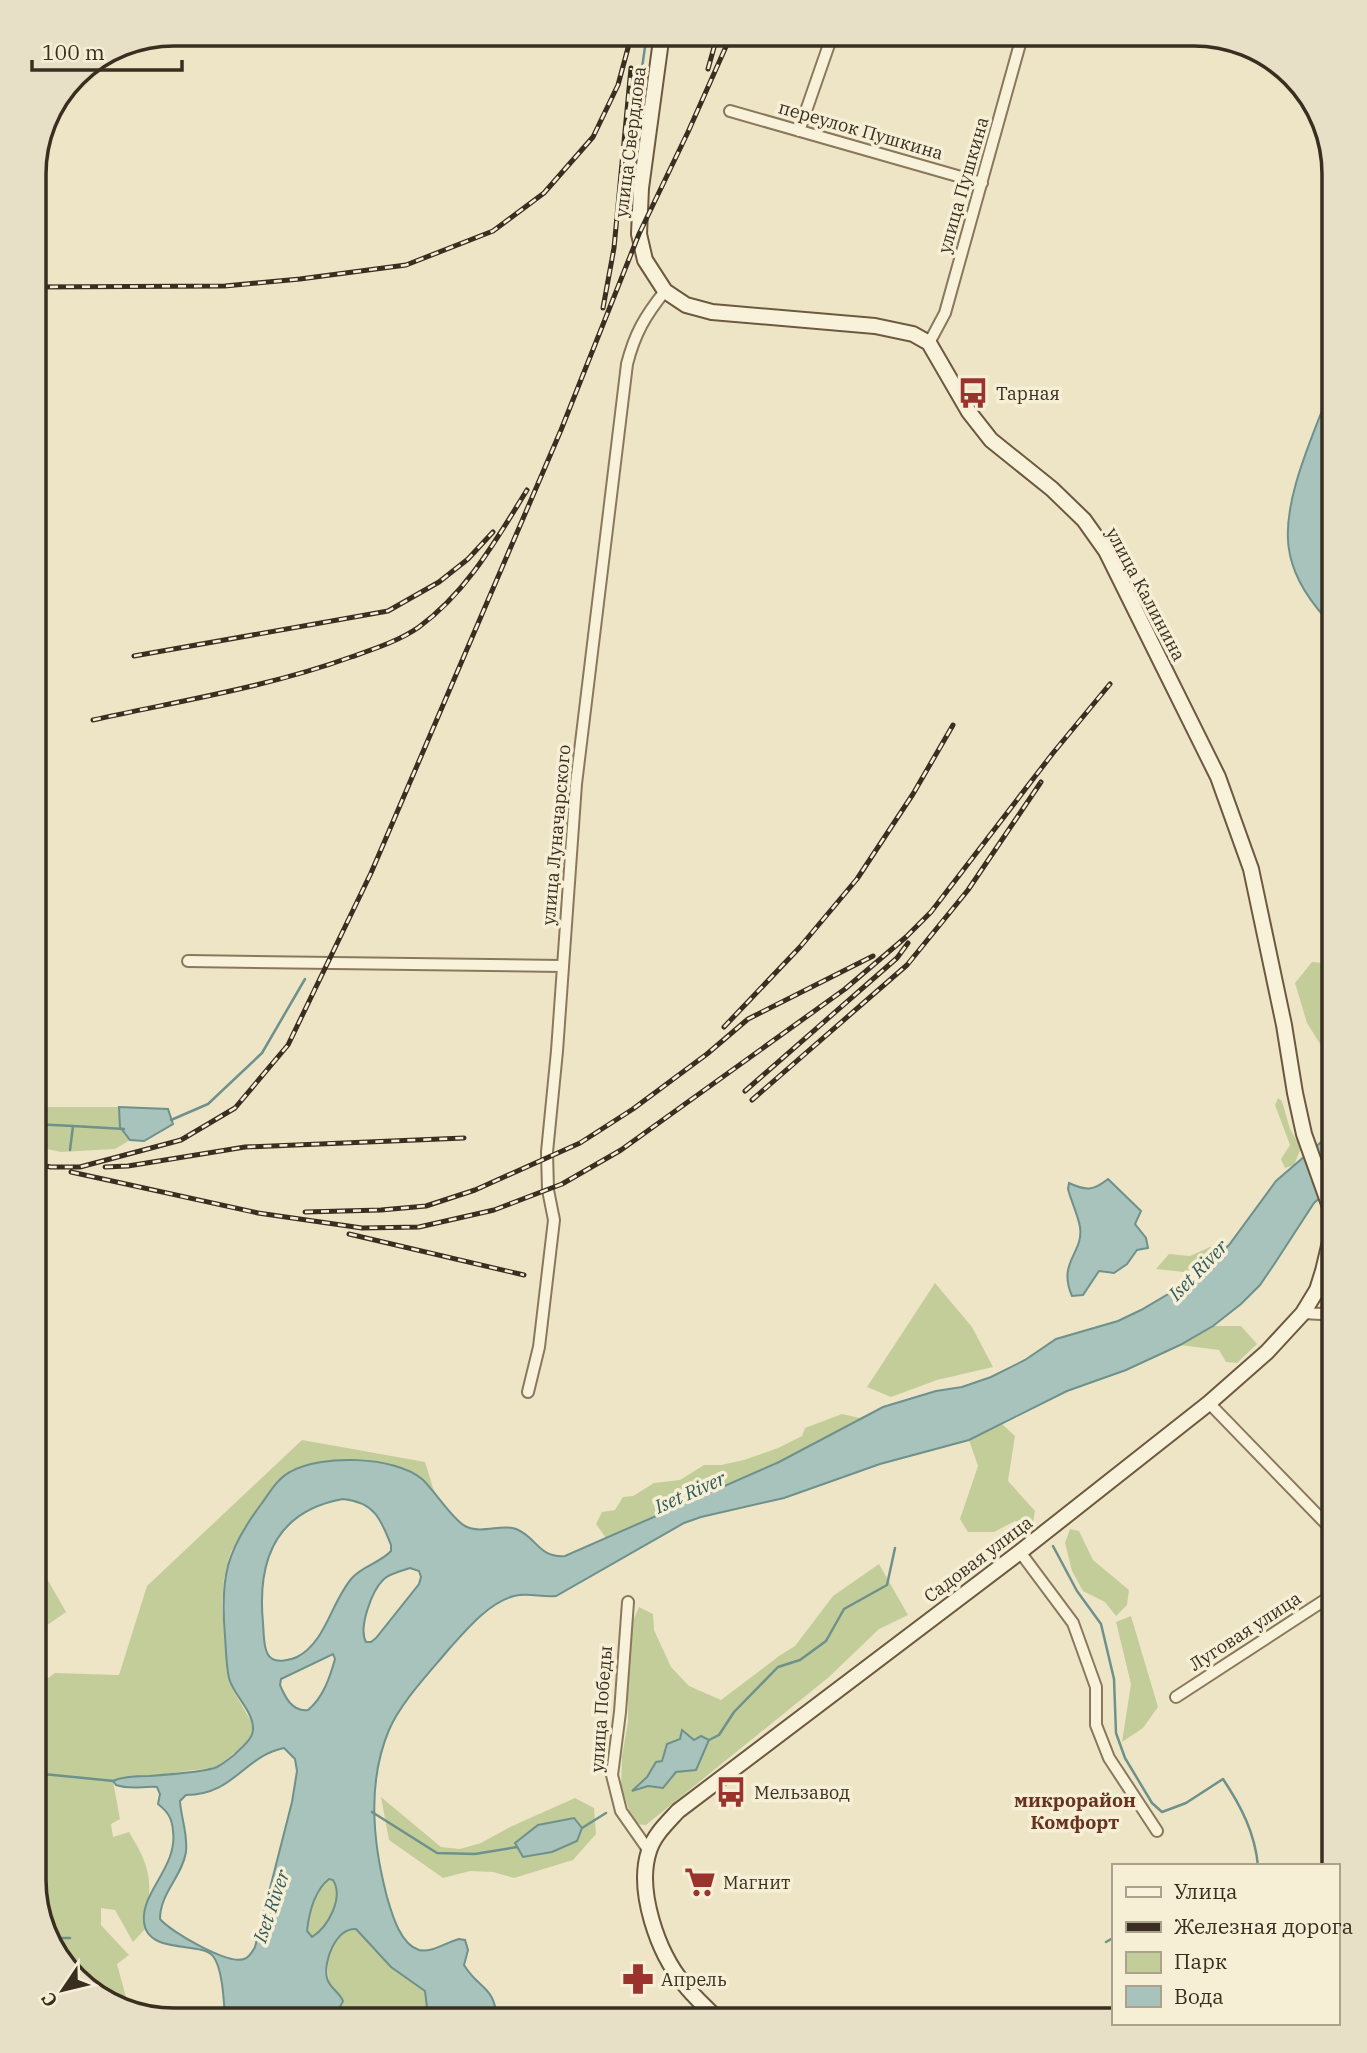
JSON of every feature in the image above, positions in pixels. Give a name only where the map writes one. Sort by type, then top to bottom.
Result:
[{"type":"main road","name":"улица Свердлова","points":[[660,46],[642,188],[639,234],[645,260],[664,291]]},
{"type":"main road","points":[[664,291],[686,304],[712,312],[875,326],[913,334],[929,343]]},
{"type":"main road","name":"улица Калинина","points":[[929,343],[969,412],[991,440],[1052,489],[1084,520],[1106,551],[1218,778],[1251,869],[1304,1134],[1322,1185]]},
{"type":"main road","name":"Садовая улица","points":[[649,1851],[660,1830],[678,1811],[1020,1552],[1209,1403],[1267,1352],[1303,1312],[1317,1290],[1322,1272]]},
{"type":"main road","points":[[649,1851],[645,1881],[650,1914],[662,1949],[683,1983],[706,2007]]},
{"type":"street","points":[[799,131],[828,46]]},
{"type":"street","name":"улица Пушкина","points":[[929,343],[944,313],[1019,46]]},
{"type":"street","name":"переулок Пушкина","points":[[730,111],[982,183]]},
{"type":"street","name":"улица Луначарского","points":[[528,1392],[539,1347],[554,1220],[548,1190],[547,1152],[567,926],[576,784],[627,364],[634,337],[646,314],[664,291]]},
{"type":"street","points":[[188,961],[562,966]]},
{"type":"street","points":[[1303,1312],[1322,1314]]},
{"type":"street","points":[[1209,1403],[1322,1520]]},
{"type":"street","points":[[1020,1552],[1073,1623],[1096,1687],[1096,1725],[1109,1758],[1157,1831]]},
{"type":"street","name":"улица Победы","points":[[628,1602],[620,1712],[612,1775],[621,1811],[649,1851]]},
{"type":"street","name":"Луговая улица","points":[[1176,1698],[1322,1602]]},
{"type":"green space","points":[[1312,962],[1322,963],[1322,1047],[1307,1023],[1295,983]]},
{"type":"green space","points":[[1278,1098],[1282,1101],[1290,1129],[1301,1148],[1294,1165],[1285,1168],[1281,1159],[1290,1145],[1275,1105]]},
{"type":"green space","points":[[46,1107],[119,1107],[120,1127],[130,1140],[115,1149],[61,1152],[46,1149]]},
{"type":"green space","points":[[1229,1245],[1202,1274],[1156,1269],[1169,1254],[1190,1256],[1210,1247]]},
{"type":"green space","points":[[935,1283],[972,1327],[993,1367],[937,1380],[891,1397],[867,1387]]},
{"type":"green space","points":[[1213,1326],[1241,1326],[1257,1344],[1237,1363],[1226,1362],[1219,1350],[1180,1345]]},
{"type":"green space","points":[[842,1414],[860,1418],[779,1462],[606,1538],[596,1524],[602,1512],[615,1510],[623,1497],[633,1496],[654,1483],[680,1480],[704,1465],[721,1465],[744,1460],[778,1448],[802,1436],[805,1428]]},
{"type":"green space","points":[[1002,1424],[1015,1436],[1008,1481],[1035,1511],[1032,1528],[1015,1521],[994,1532],[968,1532],[960,1519],[978,1466],[969,1440]]},
{"type":"green space","points":[[302,1440],[425,1462],[434,1491],[419,1477],[346,1460],[306,1465],[280,1480],[242,1532],[230,1554],[224,1578],[222,1604],[227,1666],[234,1692],[251,1721],[253,1732],[246,1743],[217,1767],[113,1781],[120,1819],[111,1824],[113,1837],[129,1832],[142,1855],[149,1886],[146,1928],[133,1942],[115,1910],[101,1908],[101,1925],[129,1955],[117,1964],[126,1999],[98,1983],[98,1955],[70,1955],[55,1929],[50,1913],[46,1880],[46,1680],[55,1673],[119,1675],[147,1586]]},
{"type":"green space","points":[[1070,1529],[1079,1531],[1093,1560],[1129,1590],[1127,1605],[1116,1616],[1105,1602],[1083,1591],[1072,1571],[1065,1543]]},
{"type":"green space","points":[[879,1564],[908,1615],[879,1629],[829,1677],[646,1825],[634,1824],[621,1787],[622,1756],[628,1722],[628,1632],[639,1607],[653,1614],[654,1630],[671,1667],[689,1686],[721,1700],[795,1646],[833,1596]],"holes":[[[682,1730],[694,1740],[662,1788],[648,1786],[634,1789],[661,1761],[667,1744],[680,1739]]]},
{"type":"green space","points":[[46,1577],[66,1612],[46,1626]]},
{"type":"green space","points":[[1131,1616],[1158,1707],[1143,1728],[1122,1742],[1131,1684],[1116,1622]]},
{"type":"green space","points":[[381,1797],[441,1847],[460,1849],[481,1843],[575,1798],[594,1808],[596,1834],[573,1860],[514,1878],[493,1872],[470,1871],[443,1878],[389,1840]]},
{"type":"green space","points":[[329,1879],[333,1880],[337,1895],[333,1912],[324,1926],[312,1937],[307,1931],[311,1910],[316,1896]]},
{"type":"green space","points":[[349,1929],[356,1929],[391,1967],[425,1991],[427,2007],[332,2007],[328,1978],[329,1956],[339,1937]]},
{"type":"water","points":[[1322,410],[1322,613],[1301,585],[1290,555],[1288,535],[1294,490]]},
{"type":"water","points":[[119,1107],[168,1109],[173,1124],[144,1141],[130,1140],[120,1127]]},
{"type":"water","name":"Iset River","points":[[1322,1141],[1322,1196],[1314,1203],[1260,1285],[1213,1326],[1180,1345],[1126,1370],[1067,1391],[969,1440],[880,1464],[784,1498],[684,1523],[556,1596],[514,1596],[495,1605],[478,1618],[424,1678],[394,1719],[377,1771],[374,1813],[382,1877],[394,1920],[402,1935],[412,1947],[424,1951],[459,1939],[465,1940],[468,1950],[464,1965],[490,1994],[495,2007],[427,2007],[425,1991],[391,1967],[356,1929],[342,1934],[327,1963],[327,1978],[343,2001],[339,2007],[224,2007],[221,1977],[213,1956],[198,1949],[164,1943],[147,1932],[145,1911],[170,1856],[173,1844],[172,1822],[158,1804],[160,1794],[157,1787],[126,1787],[116,1785],[113,1781],[211,1769],[234,1755],[251,1737],[253,1730],[250,1716],[231,1684],[228,1673],[224,1615],[225,1581],[228,1565],[240,1536],[271,1490],[286,1475],[303,1466],[338,1460],[377,1462],[394,1466],[410,1471],[422,1479],[465,1526],[478,1529],[516,1529],[549,1554],[565,1556],[779,1462],[883,1407],[991,1377],[1025,1360],[1056,1339],[1118,1321],[1202,1274],[1229,1245],[1276,1181]],"holes":[[[343,1499],[362,1504],[375,1513],[384,1527],[391,1551],[352,1578],[322,1632],[307,1650],[291,1659],[274,1660],[268,1655],[264,1642],[262,1600],[268,1559],[287,1527],[301,1515],[320,1505]],[[410,1568],[419,1571],[419,1584],[376,1638],[366,1642],[365,1619],[379,1584],[387,1577]],[[333,1654],[335,1659],[331,1673],[318,1700],[308,1710],[293,1706],[284,1694],[280,1685],[281,1679]],[[284,1748],[295,1759],[297,1771],[292,1802],[255,1947],[248,1957],[236,1960],[200,1946],[176,1932],[160,1919],[161,1910],[186,1852],[180,1801],[186,1795],[216,1789],[270,1752]],[[329,1879],[333,1880],[337,1895],[329,1919],[312,1937],[307,1931],[308,1924],[313,1903]]]},
{"type":"water","points":[[1108,1179],[1141,1211],[1135,1224],[1146,1238],[1148,1248],[1137,1250],[1127,1264],[1114,1273],[1099,1271],[1083,1295],[1072,1296],[1067,1275],[1078,1244],[1080,1227],[1068,1189],[1069,1183],[1089,1188]]},
{"type":"water","points":[[682,1730],[694,1740],[701,1736],[709,1740],[696,1770],[676,1772],[663,1788],[648,1786],[632,1791],[647,1777],[656,1762],[662,1761],[667,1744],[680,1739]]},
{"type":"water","points":[[574,1818],[582,1828],[577,1841],[552,1852],[523,1857],[515,1843],[538,1825]]},
{"type":"waterway","points":[[642,68],[645,46]]},
{"type":"waterway","points":[[171,1120],[208,1104],[262,1053],[305,979]]},
{"type":"waterway","points":[[46,1125],[73,1126],[70,1150]]},
{"type":"waterway","points":[[73,1126],[124,1129]]},
{"type":"waterway","points":[[1053,1546],[1077,1591],[1101,1624],[1114,1679],[1116,1733],[1125,1758],[1152,1803],[1162,1812],[1186,1803],[1223,1779],[1246,1820],[1258,1864]]},
{"type":"waterway","points":[[709,1740],[719,1735],[734,1712],[778,1667],[800,1660],[826,1641],[844,1609],[887,1585],[895,1548]]},
{"type":"waterway","points":[[46,1774],[114,1781]]},
{"type":"waterway","points":[[372,1812],[437,1853],[475,1854],[517,1847]]},
{"type":"waterway","points":[[582,1828],[606,1813]]},
{"type":"waterway","points":[[60,1938],[70,1938]]},
{"type":"waterway","points":[[1106,1942],[1112,1939]]},
{"type":"railway","points":[[46,287],[225,286],[300,279],[406,265],[493,231],[544,193],[593,137],[618,85],[628,46]]},
{"type":"railway","points":[[708,69],[714,46]]},
{"type":"railway","points":[[46,1166],[80,1167],[181,1140],[235,1108],[288,1045],[371,873],[561,430],[639,234],[726,46]]},
{"type":"railway","points":[[603,308],[614,248],[631,68]]},
{"type":"railway","points":[[93,720],[288,677],[360,654],[403,636],[419,627],[452,598],[492,546],[527,490]]},
{"type":"railway","points":[[134,656],[388,611],[439,582],[468,559],[493,532]]},
{"type":"railway","points":[[71,1172],[258,1213],[362,1228],[419,1227],[494,1210],[562,1184],[621,1150],[845,989],[906,937],[931,912],[1053,753],[1110,684]]},
{"type":"railway","points":[[724,1027],[800,947],[857,879],[913,794],[953,725]]},
{"type":"railway","points":[[752,1100],[907,965],[968,890],[1041,782]]},
{"type":"railway","points":[[745,1091],[897,958],[908,943]]},
{"type":"railway","points":[[305,1212],[426,1206],[475,1190],[580,1143],[633,1109],[707,1054],[748,1019],[873,956]]},
{"type":"railway","points":[[105,1167],[128,1166],[245,1147],[464,1138]]},
{"type":"railway","points":[[349,1234],[524,1275]]},
{"type":"place","name":"Тарная","points":[[973,393]]},
{"type":"place","name":"Мельзавод","points":[[731,1792]]},
{"type":"place","name":"Магнит","points":[[700,1882]]},
{"type":"place","name":"Апрель","points":[[638,1979]]},
{"type":"district","name":"микрорайон Комфорт","points":[[1075,1811]]}]
